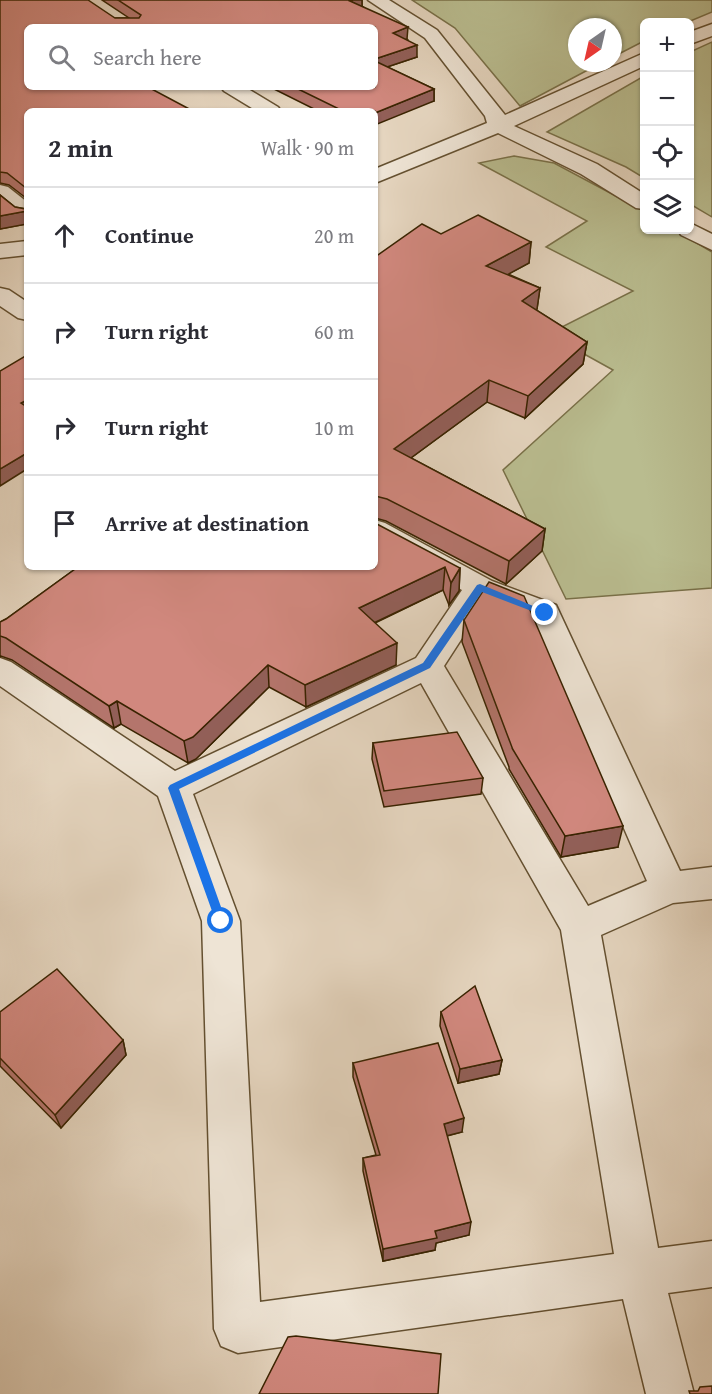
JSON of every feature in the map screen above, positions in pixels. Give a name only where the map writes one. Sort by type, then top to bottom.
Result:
[{"type":"street","points":[[376,0],[431,34],[495,115],[498,126],[589,170],[640,200]]},
{"type":"street","points":[[694,37],[712,29]]},
{"type":"street","points":[[378,174],[498,126],[640,61]]},
{"type":"street","points":[[236,90],[266,108]]},
{"type":"street","points":[[0,192],[24,211]]},
{"type":"street","points":[[694,233],[712,243]]},
{"type":"street","points":[[0,251],[24,248]]},
{"type":"street","points":[[0,295],[24,311]]},
{"type":"street","points":[[378,532],[480,588],[545,613],[669,888]]},
{"type":"street","points":[[173,788],[427,666],[480,588]]},
{"type":"street","points":[[427,666],[580,927],[640,1273],[670,1394]]},
{"type":"street","points":[[0,670],[173,788],[221,921],[238,1329],[712,1264]]},
{"type":"street","points":[[580,927],[669,888],[712,883]]},
{"type":"green space","points":[[412,0],[712,0],[712,12],[694,20],[640,18],[640,43],[622,52],[622,18],[568,18],[568,72],[584,72],[520,106],[455,28]]},
{"type":"green space","points":[[712,42],[712,217],[694,206],[694,50]]},
{"type":"green space","points":[[640,78],[640,176],[626,167],[547,132]]},
{"type":"green space","points":[[514,156],[554,163],[640,209],[640,234],[682,234],[712,252],[712,588],[566,599],[503,470],[613,370],[548,334],[633,291],[546,247],[587,221],[479,163]]},
{"type":"building","points":[[0,0],[88,0],[115,18],[139,18],[141,15],[118,0],[353,0],[350,1],[408,27],[393,33],[417,45],[378,58],[378,24],[24,24],[24,90],[154,90],[187,108],[24,108],[24,186],[7,173],[0,172]]},
{"type":"building","points":[[378,62],[434,89],[378,112],[378,108],[337,108],[300,90],[378,90]]},
{"type":"building","points":[[0,195],[15,207],[24,209],[24,212],[0,216]]},
{"type":"building","points":[[478,215],[531,242],[486,266],[540,288],[522,301],[587,342],[528,396],[489,380],[394,449],[545,529],[509,561],[387,499],[378,497],[378,255],[422,224],[441,234]]},
{"type":"building","points":[[24,357],[24,402],[21,403],[24,405],[24,455],[0,469],[0,371]]},
{"type":"building","points":[[378,525],[460,568],[451,583],[445,567],[359,608],[397,643],[305,685],[268,665],[193,737],[184,741],[117,701],[109,706],[0,636],[0,622],[74,570],[378,570]]},
{"type":"building","points":[[489,582],[524,596],[623,826],[565,836],[513,749],[464,620]]},
{"type":"building","points":[[457,732],[483,778],[384,791],[373,743]]},
{"type":"building","points":[[57,969],[123,1040],[55,1115],[0,1058],[0,1012]]},
{"type":"building","points":[[475,986],[502,1060],[460,1069],[441,1012]]},
{"type":"building","points":[[438,1043],[464,1118],[444,1124],[471,1222],[435,1231],[437,1238],[383,1249],[363,1158],[380,1155],[353,1063]]},
{"type":"building","points":[[296,1336],[441,1354],[438,1394],[259,1394],[288,1337]]},
{"type":"building","points":[[712,1386],[712,1394],[690,1394],[689,1391],[698,1391],[700,1387]]},
{"type":"route","points":[[221,921],[173,788],[427,666],[480,588],[545,613]]}]
